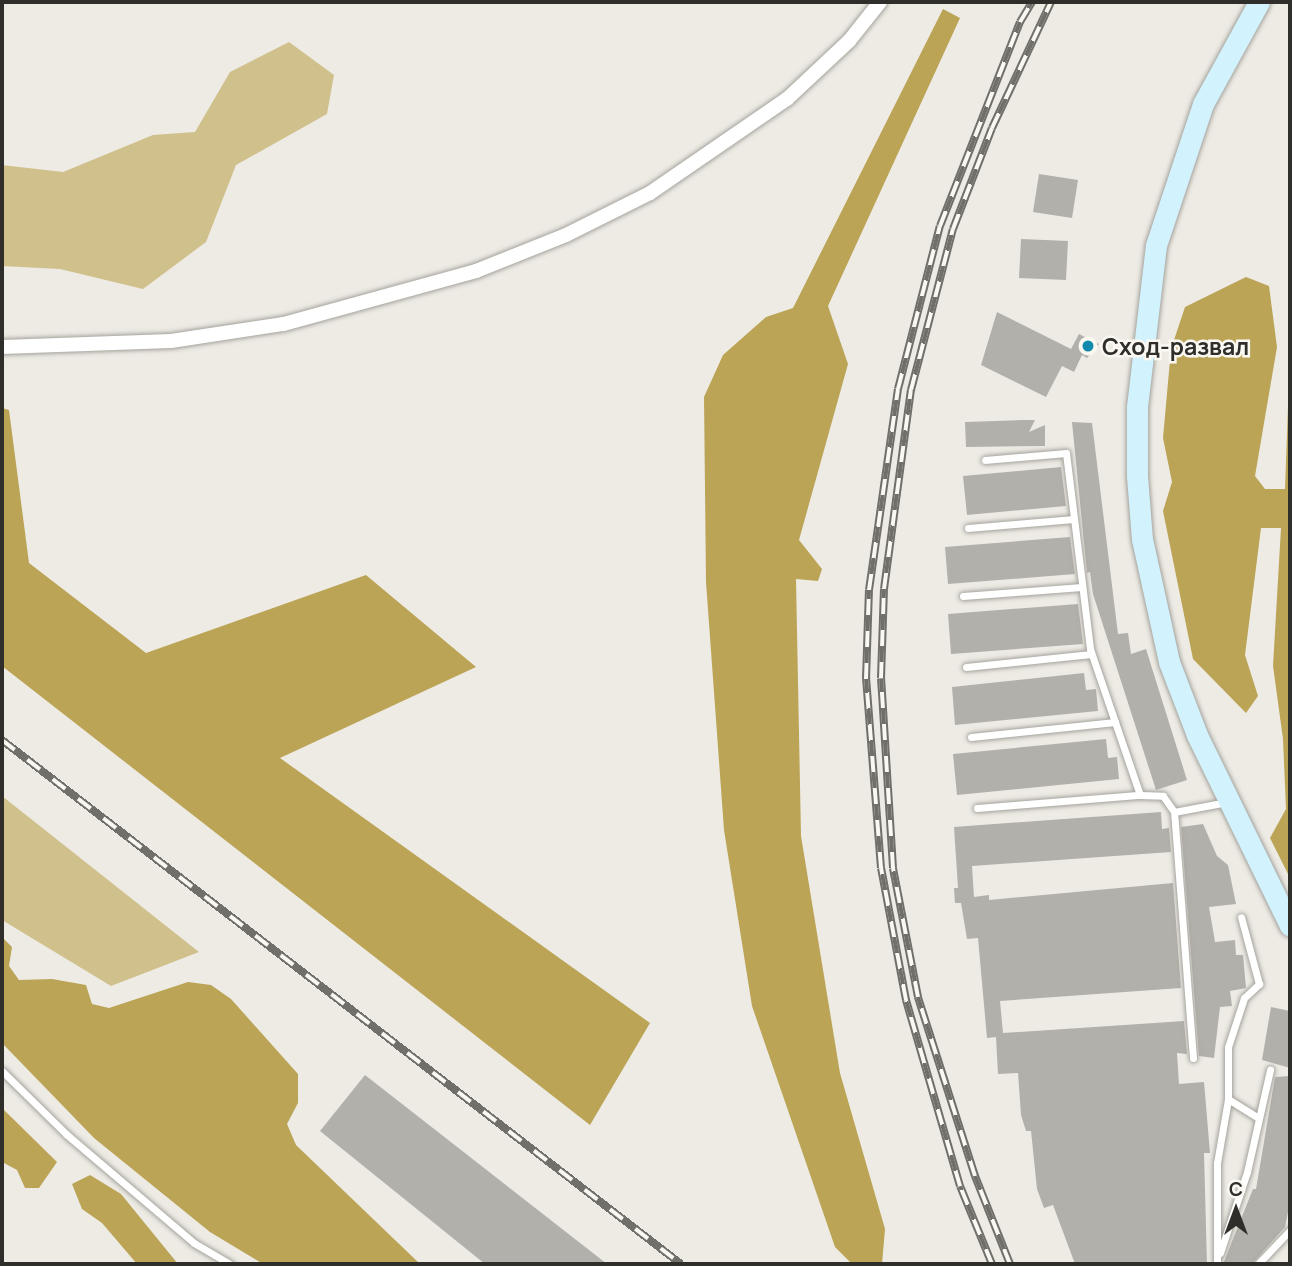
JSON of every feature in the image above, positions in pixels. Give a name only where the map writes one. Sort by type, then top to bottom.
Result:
[{"type":"street","points":[[2,347],[171,341],[284,324],[382,301],[489,266],[566,235],[667,182],[787,100],[849,41],[880,2]]},
{"type":"street","points":[[1259,2],[1202,104],[1175,177],[1156,245],[1137,406],[1142,539],[1153,601],[1169,662],[1228,802],[1290,926]]},
{"type":"lane","points":[[985,460],[1066,453],[1091,654],[1140,795]]},
{"type":"lane","points":[[968,528],[1074,519]]},
{"type":"lane","points":[[963,596],[1082,587]]},
{"type":"lane","points":[[966,667],[1091,654]]},
{"type":"lane","points":[[971,737],[1115,722]]},
{"type":"lane","points":[[977,808],[1140,795],[1163,796],[1174,812],[1193,1058]]},
{"type":"lane","points":[[1174,812],[1228,802]]},
{"type":"lane","points":[[1217,1262],[1217,1163],[1228,1099],[1228,1047],[1244,998],[1259,984],[1241,917]]},
{"type":"lane","points":[[1217,1262],[1247,1172],[1269,1070]]},
{"type":"lane","points":[[2,1071],[66,1135],[194,1243],[230,1264]]},
{"type":"lane","points":[[1228,1099],[1259,1118]]},
{"type":"lane","points":[[1258,1264],[1290,1230]]},
{"type":"shaded area","points":[[943,9],[960,18],[828,306],[848,364],[799,540],[822,569],[818,581],[796,579],[801,836],[840,1073],[885,1229],[882,1264],[852,1264],[835,1247],[752,1006],[724,830],[706,582],[704,397],[723,355],[766,317],[793,308]]},
{"type":"shaded area","points":[[289,42],[334,75],[327,114],[236,165],[206,242],[143,289],[60,269],[2,266],[2,165],[63,172],[153,135],[195,132],[230,72]]},
{"type":"shaded area","points":[[1246,277],[1269,286],[1277,347],[1255,476],[1265,489],[1285,489],[1290,351],[1290,878],[1270,838],[1286,809],[1283,739],[1273,666],[1281,528],[1261,528],[1245,655],[1258,696],[1246,713],[1193,659],[1163,511],[1172,482],[1163,438],[1171,349],[1185,307]]},
{"type":"shaded area","points":[[2,408],[9,410],[29,563],[146,653],[366,575],[476,667],[280,758],[650,1023],[590,1125],[2,666]]},
{"type":"shaded area","points":[[2,796],[199,952],[111,986],[2,920]]},
{"type":"shaded area","points":[[2,937],[12,947],[9,966],[19,980],[52,979],[86,985],[92,1004],[109,1008],[188,982],[211,985],[231,999],[298,1074],[298,1103],[287,1124],[296,1145],[420,1264],[263,1264],[210,1232],[94,1138],[2,1043]]},
{"type":"shaded area","points":[[2,1108],[57,1162],[39,1188],[25,1188],[17,1170],[2,1162]]},
{"type":"shaded area","points":[[90,1175],[121,1194],[178,1264],[137,1264],[102,1223],[82,1209],[72,1184]]},
{"type":"building","points":[[1039,174],[1078,180],[1072,218],[1033,212]]},
{"type":"building","points":[[1021,239],[1068,241],[1066,280],[1019,278]]},
{"type":"building","points":[[997,312],[1071,349],[1079,334],[1099,344],[1087,358],[1082,355],[1074,372],[1062,366],[1046,397],[981,365]]},
{"type":"building","points":[[1035,420],[1029,432],[1045,425],[1045,446],[966,447],[965,422]]},
{"type":"building","points":[[1072,422],[1092,423],[1118,634],[1128,633],[1131,654],[1146,649],[1187,780],[1156,790],[1093,594],[1090,572],[1087,573]]},
{"type":"building","points":[[1061,467],[1066,506],[967,515],[963,476]]},
{"type":"building","points":[[1070,537],[1075,574],[948,584],[945,547]]},
{"type":"building","points":[[1078,604],[1083,644],[951,654],[948,614]]},
{"type":"building","points":[[1084,673],[1086,690],[1096,689],[1098,711],[955,725],[952,687]]},
{"type":"building","points":[[1106,739],[1108,758],[1117,757],[1119,779],[957,795],[953,754]]},
{"type":"building","points":[[1161,812],[1162,829],[1169,828],[1171,852],[972,866],[974,897],[989,895],[989,900],[1173,883],[1181,988],[1000,1001],[1003,1033],[1184,1021],[1187,1054],[1177,1053],[1179,1084],[1204,1082],[1210,1153],[1204,1153],[1207,1264],[1075,1264],[1053,1205],[1044,1208],[1037,1189],[1031,1131],[1026,1131],[1021,1115],[1018,1073],[998,1074],[996,1037],[987,1038],[978,938],[967,939],[961,903],[955,903],[954,888],[958,888],[954,827]]},
{"type":"building","points":[[1203,824],[1217,856],[1228,865],[1236,904],[1209,907],[1215,942],[1235,940],[1236,955],[1243,955],[1246,988],[1230,991],[1232,1006],[1220,1007],[1214,1058],[1199,1056],[1181,827]]},
{"type":"building","points":[[1271,1007],[1290,1011],[1290,1068],[1262,1060]]},
{"type":"building","points":[[365,1075],[607,1264],[485,1264],[320,1131]]},
{"type":"building","points":[[1290,1076],[1290,1202],[1285,1227],[1252,1264],[1223,1264],[1253,1189],[1256,1189],[1275,1077]]},
{"type":"railway","points":[[992,1264],[960,1186],[906,1000],[881,868],[866,679],[869,590],[898,389],[940,226],[1020,22],[1032,2]]},
{"type":"railway","points":[[1010,1264],[975,1176],[918,997],[893,868],[881,678],[884,589],[911,390],[953,229],[992,128],[1051,2]]},
{"type":"railway","points":[[2,740],[681,1264]]},
{"type":"place","name":"Сход-развал","points":[[1088,346]]}]
